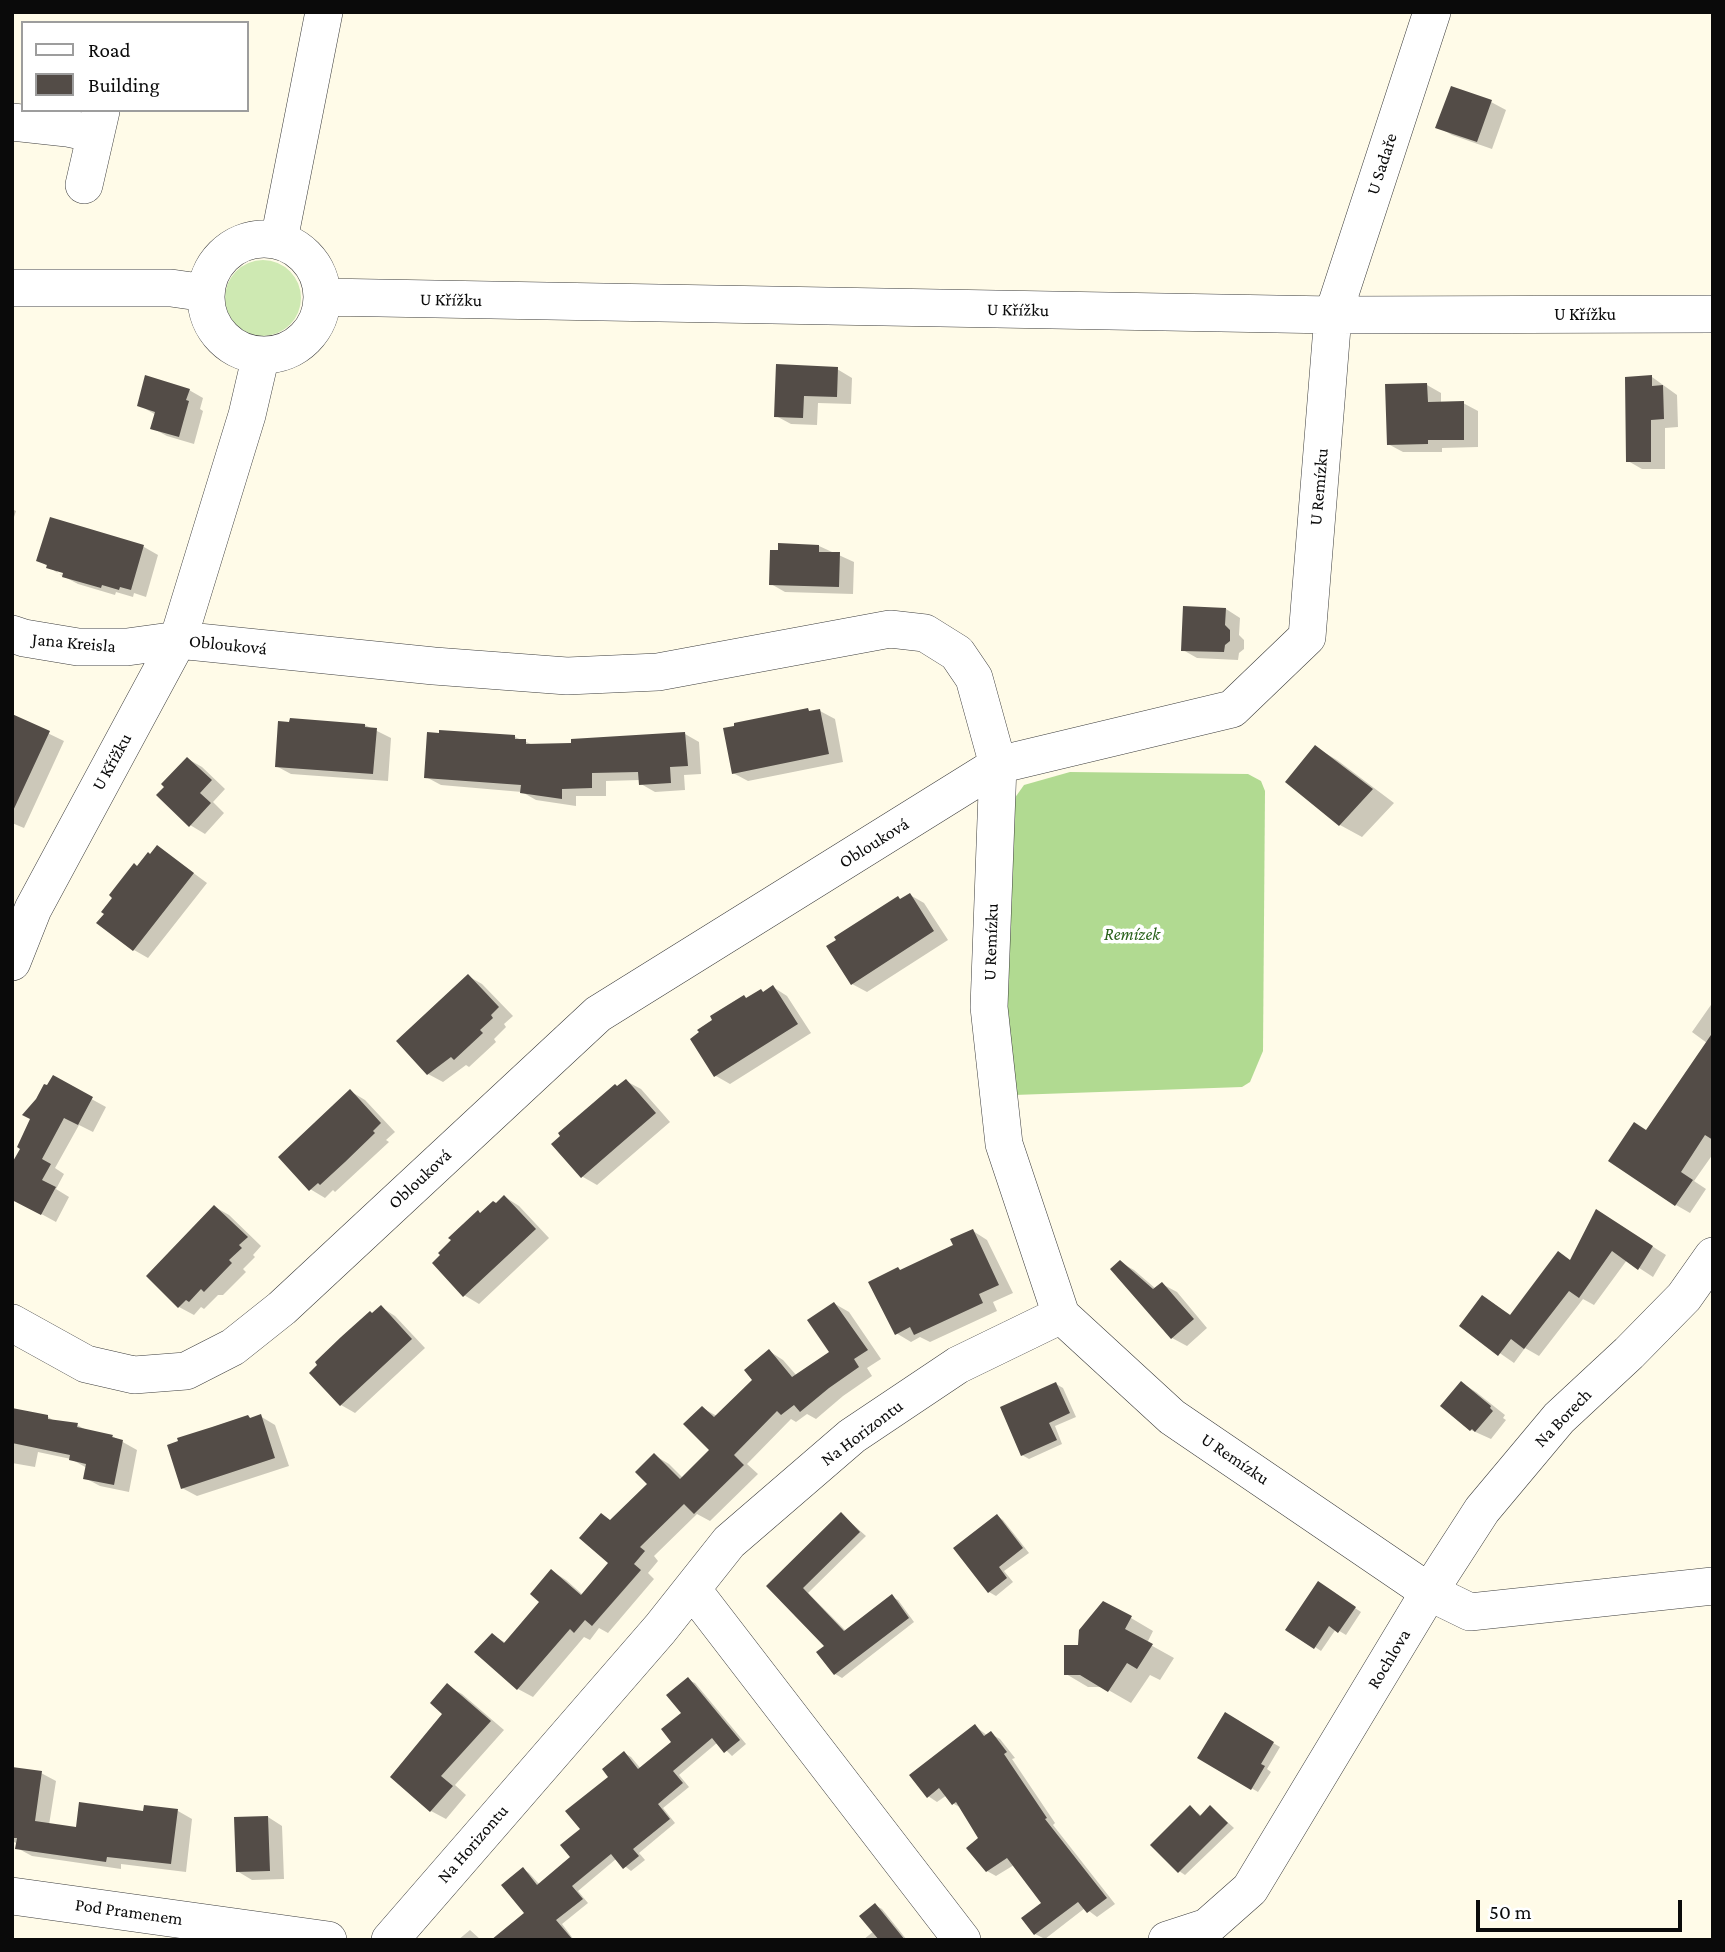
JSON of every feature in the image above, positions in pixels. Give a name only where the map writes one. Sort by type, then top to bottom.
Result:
[{"type":"street","points":[[279,240],[324,12]]},
{"type":"street","name":"U Sadaře","points":[[1333,315],[1432,12]]},
{"type":"street","points":[[12,122],[67,128],[99,122],[84,185]]},
{"type":"street","points":[[262,238],[279,240],[296,248],[311,261],[320,278],[323,298],[319,316],[310,332],[296,345],[279,353],[261,355],[246,352],[232,346],[220,336],[209,316],[206,293],[209,276],[218,261],[230,249],[262,238]]},
{"type":"street","points":[[12,288],[171,288],[206,293]]},
{"type":"street","name":"U Křížku","points":[[323,298],[1333,315],[1713,314]]},
{"type":"street","name":"U Remízku","points":[[1333,315],[1307,636],[1232,709],[999,765],[989,1007],[1004,1144],[1061,1315],[1172,1417],[1429,1592]]},
{"type":"street","name":"U Křížku","points":[[12,962],[33,909],[178,640],[247,415],[261,355]]},
{"type":"street","name":"Oblouková","points":[[12,1323],[86,1364],[134,1375],[186,1371],[233,1347],[282,1308],[598,1014],[999,765],[974,678],[957,653],[925,633],[890,629],[658,672],[567,676],[434,666],[178,640]]},
{"type":"street","name":"Jana Kreisla","points":[[12,634],[78,647],[127,647],[178,640]]},
{"type":"street","name":"Na Borech","points":[[1429,1592],[1482,1510],[1559,1418],[1684,1297],[1713,1256]]},
{"type":"street","name":"Na Horizontu","points":[[390,1940],[651,1639],[729,1542],[852,1436],[958,1365],[1061,1315]]},
{"type":"street","points":[[1429,1592],[1470,1612],[1713,1586]]},
{"type":"street","points":[[692,1589],[962,1940]]},
{"type":"street","name":"Rochlova","points":[[1167,1940],[1207,1927],[1250,1889],[1429,1592]]},
{"type":"street","name":"Pod Pramenem","points":[[12,1896],[328,1940]]},
{"type":"green space","points":[[263,260],[277,263],[290,271],[298,284],[301,298],[298,312],[290,325],[277,333],[263,336],[249,333],[236,325],[228,312],[225,298],[228,284],[236,271],[249,263]]},
{"type":"green space","name":"Remízek","points":[[1070,772],[1248,774],[1261,781],[1265,791],[1263,1051],[1250,1082],[1242,1087],[1014,1095],[999,1087],[1002,816],[1024,785]]},
{"type":"building","points":[[1451,86],[1492,100],[1477,142],[1435,128]]},
{"type":"building","points":[[776,364],[838,367],[837,397],[804,396],[803,418],[774,417]]},
{"type":"building","points":[[145,375],[190,389],[179,437],[150,429],[155,412],[137,406]]},
{"type":"building","points":[[1652,375],[1652,386],[1663,385],[1664,419],[1651,420],[1651,462],[1626,462],[1625,377]]},
{"type":"building","points":[[1427,383],[1428,402],[1464,401],[1464,440],[1428,440],[1428,444],[1387,445],[1385,384]]},
{"type":"building","points":[[50,517],[144,545],[131,590],[102,585],[101,588],[62,577],[63,573],[46,568],[47,565],[36,561]]},
{"type":"building","points":[[778,543],[819,545],[819,552],[840,552],[839,587],[769,585],[770,550],[778,550]]},
{"type":"building","points":[[1183,606],[1226,608],[1225,625],[1230,630],[1230,641],[1225,645],[1224,652],[1181,651]]},
{"type":"building","points":[[808,708],[809,711],[820,709],[829,754],[732,774],[723,728],[734,726],[734,723]]},
{"type":"building","points":[[12,714],[50,731],[12,813]]},
{"type":"building","points":[[290,718],[365,724],[365,727],[377,728],[373,774],[275,767],[278,721],[289,722]]},
{"type":"building","points":[[439,730],[515,735],[515,739],[526,739],[526,744],[571,743],[571,739],[685,732],[688,766],[670,767],[671,783],[639,785],[638,772],[592,773],[592,788],[562,789],[562,799],[520,793],[521,785],[424,778],[427,732],[439,733]]},
{"type":"building","points":[[1315,745],[1373,789],[1339,826],[1285,782]]},
{"type":"building","points":[[187,757],[212,780],[200,793],[211,803],[189,827],[156,795],[164,787],[161,784]]},
{"type":"building","points":[[157,845],[194,873],[133,951],[96,923],[112,898],[109,895],[134,863],[137,866]]},
{"type":"building","points":[[910,893],[934,931],[851,985],[826,946],[836,940],[834,937],[898,896],[900,899]]},
{"type":"building","points":[[468,974],[499,1007],[491,1015],[493,1018],[480,1030],[483,1033],[454,1060],[451,1057],[427,1075],[396,1041]]},
{"type":"building","points":[[773,985],[798,1024],[714,1077],[690,1039],[699,1032],[697,1030],[712,1020],[710,1016],[744,995],[746,998]]},
{"type":"building","points":[[1713,1032],[1713,1140],[1705,1135],[1681,1172],[1693,1180],[1675,1206],[1608,1161],[1634,1122],[1646,1130]]},
{"type":"building","points":[[53,1075],[93,1097],[78,1125],[64,1118],[42,1159],[51,1164],[42,1180],[56,1187],[41,1215],[12,1200],[12,1163],[20,1149],[17,1147],[30,1119],[22,1115]]},
{"type":"building","points":[[626,1079],[656,1113],[581,1178],[551,1144],[560,1136],[558,1133],[615,1084],[617,1086]]},
{"type":"building","points":[[350,1089],[381,1123],[373,1131],[375,1133],[345,1162],[320,1185],[318,1183],[309,1191],[278,1157]]},
{"type":"building","points":[[504,1195],[536,1229],[463,1297],[432,1263],[451,1240],[448,1238],[478,1210],[480,1213]]},
{"type":"building","points":[[214,1205],[248,1237],[239,1245],[242,1248],[229,1260],[232,1263],[204,1292],[201,1289],[189,1302],[186,1300],[178,1308],[146,1276]]},
{"type":"building","points":[[1596,1209],[1653,1246],[1638,1270],[1612,1251],[1579,1298],[1569,1291],[1524,1349],[1511,1339],[1498,1356],[1459,1326],[1482,1295],[1510,1315],[1558,1251],[1570,1260]]},
{"type":"building","points":[[973,1229],[999,1285],[979,1294],[983,1303],[914,1335],[910,1327],[895,1335],[868,1282],[953,1245],[950,1239]]},
{"type":"building","points":[[1120,1260],[1153,1289],[1162,1282],[1194,1319],[1171,1339],[1110,1269]]},
{"type":"building","points":[[834,1302],[868,1350],[854,1359],[859,1367],[800,1412],[794,1405],[781,1415],[777,1411],[734,1455],[744,1465],[694,1514],[684,1504],[640,1547],[645,1551],[634,1564],[641,1570],[592,1626],[585,1620],[574,1633],[570,1629],[517,1690],[474,1652],[492,1633],[504,1643],[539,1602],[530,1594],[551,1569],[581,1595],[608,1563],[579,1538],[601,1513],[610,1520],[647,1484],[635,1472],[654,1453],[680,1479],[709,1450],[683,1424],[702,1406],[714,1417],[752,1380],[744,1370],[769,1349],[792,1377],[829,1352],[807,1320]]},
{"type":"building","points":[[381,1305],[412,1339],[340,1406],[309,1373],[317,1365],[315,1362],[341,1337],[370,1311],[372,1313]]},
{"type":"building","points":[[1461,1381],[1491,1406],[1493,1411],[1475,1432],[1472,1429],[1470,1431],[1440,1406]]},
{"type":"building","points":[[1056,1382],[1070,1413],[1049,1423],[1057,1440],[1021,1456],[1000,1407]]},
{"type":"building","points":[[12,1408],[48,1415],[48,1419],[78,1423],[77,1427],[123,1440],[114,1485],[83,1479],[86,1464],[69,1460],[70,1455],[12,1443]]},
{"type":"building","points":[[261,1414],[275,1458],[181,1489],[167,1445],[178,1441],[177,1438],[248,1415],[250,1418]]},
{"type":"building","points":[[841,1512],[860,1532],[803,1588],[844,1631],[892,1594],[909,1618],[834,1675],[816,1652],[824,1646],[766,1586]]},
{"type":"building","points":[[997,1514],[1023,1548],[999,1567],[1007,1578],[988,1593],[953,1548]]},
{"type":"building","points":[[1318,1581],[1356,1607],[1338,1633],[1329,1626],[1314,1649],[1285,1630]]},
{"type":"building","points":[[1103,1601],[1132,1616],[1125,1629],[1153,1644],[1137,1669],[1127,1663],[1108,1692],[1080,1675],[1064,1675],[1064,1645],[1078,1645],[1079,1630]]},
{"type":"building","points":[[688,1677],[740,1740],[724,1753],[712,1738],[673,1771],[683,1783],[658,1804],[670,1819],[633,1849],[639,1856],[623,1869],[611,1854],[572,1886],[583,1899],[556,1920],[573,1940],[491,1940],[524,1913],[501,1885],[523,1867],[537,1885],[570,1857],[560,1845],[580,1829],[565,1811],[608,1777],[602,1769],[624,1751],[638,1769],[671,1742],[661,1729],[681,1713],[666,1695]]},
{"type":"building","points":[[447,1683],[491,1721],[441,1776],[453,1786],[430,1812],[390,1777],[442,1714],[430,1703]]},
{"type":"building","points":[[1225,1712],[1274,1742],[1261,1764],[1265,1766],[1251,1790],[1197,1758]]},
{"type":"building","points":[[975,1724],[984,1736],[991,1731],[1007,1752],[1004,1754],[1047,1818],[1045,1819],[1107,1898],[1087,1913],[1078,1902],[1034,1935],[1021,1918],[1041,1903],[1007,1858],[986,1872],[966,1848],[978,1838],[956,1802],[952,1805],[939,1788],[927,1798],[909,1775]]},
{"type":"building","points":[[12,1767],[42,1771],[35,1821],[76,1827],[79,1802],[143,1811],[144,1805],[178,1809],[171,1864],[107,1857],[106,1862],[15,1849],[17,1838],[12,1838]]},
{"type":"building","points":[[1190,1805],[1200,1816],[1210,1805],[1228,1823],[1178,1873],[1150,1845]]},
{"type":"building","points":[[268,1816],[270,1871],[236,1872],[234,1817]]},
{"type":"building","points":[[875,1903],[905,1940],[879,1940],[859,1916]]}]
